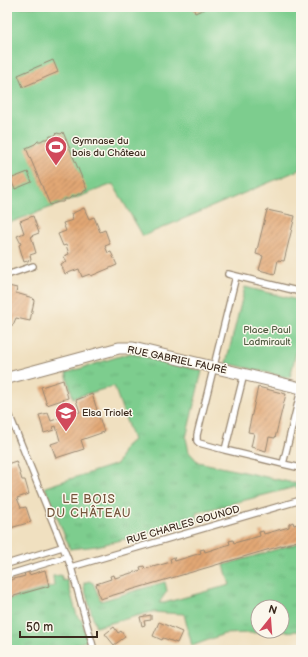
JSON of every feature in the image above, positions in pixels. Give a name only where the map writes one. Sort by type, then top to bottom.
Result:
[{"type":"street","name":"RUE GABRIEL FAURÉ","points":[[7,381],[119,348],[133,348],[301,389]]},
{"type":"lane","points":[[7,275],[33,266]]},
{"type":"lane","points":[[228,274],[300,291],[301,282]]},
{"type":"lane","points":[[236,276],[197,435],[197,441],[202,445],[301,468]]},
{"type":"lane","points":[[225,450],[244,374]]},
{"type":"lane","points":[[283,464],[301,389]]},
{"type":"lane","points":[[7,409],[71,567],[94,650]]},
{"type":"lane","name":"RUE CHARLES GOUNOD","points":[[71,567],[301,500]]},
{"type":"lane","points":[[7,564],[62,547]]},
{"type":"lane","points":[[7,576],[67,557]]},
{"type":"green space","points":[[7,7],[301,7],[301,169],[143,236],[113,184],[9,223],[7,218]]},
{"type":"green space","name":"Place Paul Ladmirault","points":[[245,287],[301,301],[301,331],[290,378],[226,363]]},
{"type":"green space","points":[[130,353],[202,371],[186,438],[189,452],[198,462],[298,484],[301,481],[301,491],[300,492],[295,487],[196,513],[198,521],[97,546],[70,549],[45,487],[117,464],[125,447],[133,440],[114,386],[73,398],[66,373]]},
{"type":"green space","points":[[301,542],[301,631],[290,631],[290,599],[250,599],[250,633],[224,634],[192,646],[184,614],[151,612],[96,627],[84,583],[89,581],[93,583],[101,601],[165,582],[167,591],[159,603],[164,603],[230,585],[224,565]]},
{"type":"green space","points":[[61,575],[63,581],[67,580],[77,616],[82,621],[87,641],[58,650],[7,650],[7,600],[54,586],[53,576]]},
{"type":"building","points":[[193,7],[209,7],[195,13]]},
{"type":"building","points":[[53,60],[58,72],[23,87],[18,75]]},
{"type":"building","name":"Gymnase du bois du Château","points":[[63,132],[87,190],[82,194],[65,199],[63,202],[50,205],[26,148],[38,141],[48,139],[50,136],[54,136],[57,133],[61,134]]},
{"type":"building","points":[[28,172],[32,182],[15,189],[10,179]]},
{"type":"building","points":[[84,208],[89,219],[94,217],[100,232],[105,230],[110,244],[105,246],[108,253],[111,252],[117,265],[91,276],[90,274],[82,277],[79,269],[65,274],[61,264],[66,261],[64,256],[69,254],[66,245],[63,246],[58,234],[66,231],[63,223],[73,220],[71,214]]},
{"type":"building","points":[[267,210],[295,216],[284,261],[278,260],[275,274],[259,270],[263,256],[256,254]]},
{"type":"building","points":[[33,216],[39,233],[31,236],[36,253],[30,255],[31,260],[24,262],[19,245],[21,244],[17,236],[24,233],[20,221]]},
{"type":"building","points":[[8,286],[17,288],[16,293],[33,298],[34,301],[30,321],[16,318],[13,325],[7,325]]},
{"type":"building","points":[[63,380],[68,398],[47,405],[41,387]]},
{"type":"building","points":[[258,387],[286,394],[275,438],[269,437],[266,451],[251,447],[254,433],[248,432]]},
{"type":"building","points":[[92,394],[104,432],[81,440],[84,449],[56,458],[51,444],[60,441],[56,426],[53,427],[54,430],[44,433],[39,415],[48,413],[51,421],[80,412],[76,400]]},
{"type":"building","points":[[16,461],[22,480],[25,480],[29,494],[17,498],[21,508],[26,507],[31,522],[7,529],[7,510],[10,509],[7,497],[7,464]]},
{"type":"building","points":[[293,522],[294,525],[301,523],[301,540],[100,599],[96,584],[111,579],[110,576],[114,575],[115,578],[141,570],[140,567],[144,566],[145,569],[171,562],[170,559],[174,557],[175,561],[201,553],[200,550],[204,549],[205,552],[230,544],[229,541],[233,540],[234,543],[260,536],[259,532],[263,531],[264,534],[289,527],[289,524]]},
{"type":"building","points":[[45,570],[49,586],[7,598],[7,581],[25,576],[24,573],[29,572],[29,575]]},
{"type":"building","points":[[151,615],[151,620],[144,621],[145,625],[142,626],[140,617]]},
{"type":"building","points":[[159,622],[182,632],[177,643],[163,638],[162,640],[153,636]]},
{"type":"building","points":[[114,627],[118,633],[121,631],[125,637],[114,645],[105,634]]},
{"type":"place","name":"Gymnase du bois du Château","points":[[56,166]]},
{"type":"place","name":"Elsa Triolet","points":[[66,432]]},
{"type":"district","name":"LE BOIS DU CHÂTEAU","points":[[89,506]]}]
